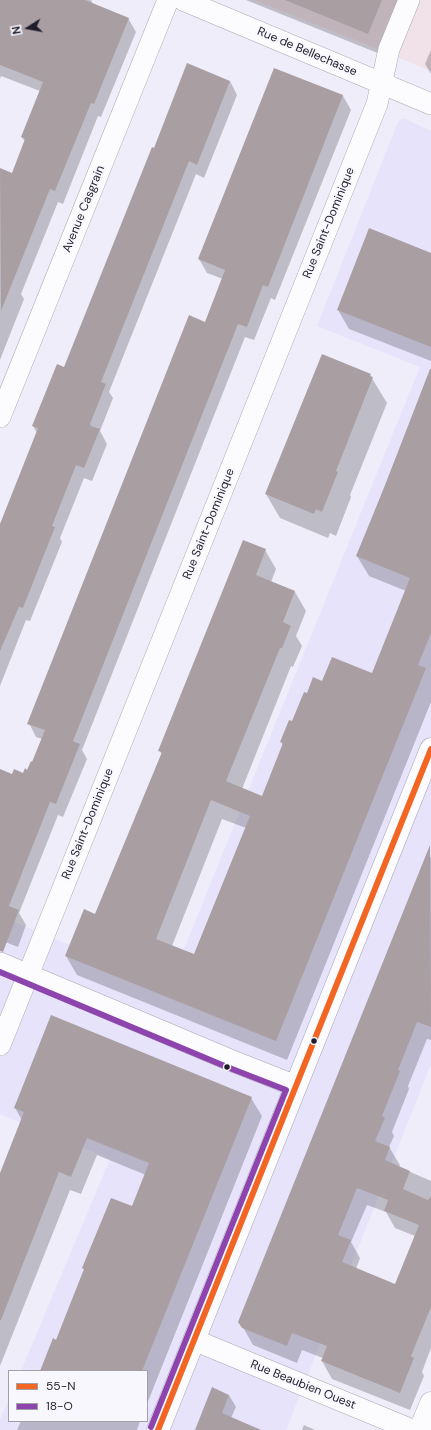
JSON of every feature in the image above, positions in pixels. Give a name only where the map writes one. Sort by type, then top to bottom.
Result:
[{"type":"main road","points":[[158,1430],[431,749]]},
{"type":"main road","points":[[420,1430],[431,1403]]},
{"type":"street","name":"Avenue Casgrain","points":[[0,417],[168,0]]},
{"type":"street","name":"Rue de Bellechasse","points":[[183,0],[383,76],[431,104]]},
{"type":"street","name":"Rue Saint-Dominique","points":[[0,1045],[377,104],[389,49],[409,0]]},
{"type":"street","points":[[0,963],[230,1060],[296,1086]]},
{"type":"street","name":"Rue Beaubien Ouest","points":[[194,1340],[412,1430]]},
{"type":"shaded area","points":[[254,0],[431,0],[431,71],[385,52]]},
{"type":"shaded area","points":[[401,119],[405,119],[431,131],[431,1064],[286,1430],[0,1430],[0,1420],[8,1401],[8,1422],[148,1422],[148,1370],[21,1370],[110,1159],[0,1114],[0,916],[169,986],[420,367],[317,326],[398,122]]},
{"type":"building","points":[[0,0],[85,0],[129,18],[94,104],[91,103],[55,191],[50,189],[1,311],[0,168],[12,173],[25,139],[21,137],[43,82],[0,65]]},
{"type":"building","points":[[285,0],[382,0],[368,34]]},
{"type":"building","points":[[187,63],[230,81],[197,165],[189,161],[101,382],[106,384],[90,424],[91,426],[100,429],[84,468],[76,465],[52,526],[55,527],[23,608],[19,607],[0,651],[0,524],[38,428],[32,426],[57,364],[64,367],[152,147],[154,148]]},
{"type":"building","points":[[274,68],[343,95],[268,287],[263,285],[247,327],[238,324],[73,741],[80,744],[56,804],[50,802],[9,906],[19,910],[3,952],[0,951],[0,769],[12,774],[14,769],[23,773],[25,768],[27,770],[31,761],[32,762],[45,730],[27,724],[189,315],[205,322],[225,270],[198,259]]},
{"type":"building","points":[[369,228],[431,253],[431,347],[337,310]]},
{"type":"building","points":[[322,354],[371,374],[370,376],[373,377],[336,471],[338,472],[322,512],[316,509],[314,514],[265,494]]},
{"type":"building","points":[[431,369],[431,633],[418,665],[426,668],[276,1041],[65,956],[84,909],[95,914],[162,752],[158,751],[243,540],[266,549],[256,575],[295,591],[283,622],[291,626],[282,648],[280,648],[226,781],[262,796],[283,743],[280,742],[289,720],[292,721],[304,692],[307,693],[313,677],[322,681],[332,657],[372,673],[410,578],[356,556]],"holes":[[[211,800],[250,816],[194,954],[156,939]]]},
{"type":"building","points":[[430,845],[431,1027],[417,1022],[398,1070],[400,1071],[382,1116],[385,1118],[375,1141],[390,1147],[385,1160],[410,1171],[403,1189],[428,1200],[431,1196],[431,1307],[411,1356],[414,1358],[400,1393],[321,1361],[327,1346],[292,1333],[287,1346],[242,1328],[238,1322]],"holes":[[[357,1188],[388,1200],[384,1211],[419,1225],[395,1284],[342,1262],[351,1240],[338,1235]]]},
{"type":"building","points":[[51,1015],[252,1097],[142,1370],[40,1370],[53,1338],[56,1340],[84,1269],[82,1268],[111,1198],[132,1206],[149,1163],[87,1138],[71,1177],[59,1172],[0,1320],[0,1173],[24,1112],[14,1108]]},
{"type":"building","points":[[212,1387],[229,1395],[222,1413],[261,1430],[195,1430]]},
{"type":"transit line","name":"55-N","points":[[158,1430],[431,749]]},
{"type":"transit line","name":"18-O","points":[[0,972],[227,1067],[286,1090],[151,1427]]}]
